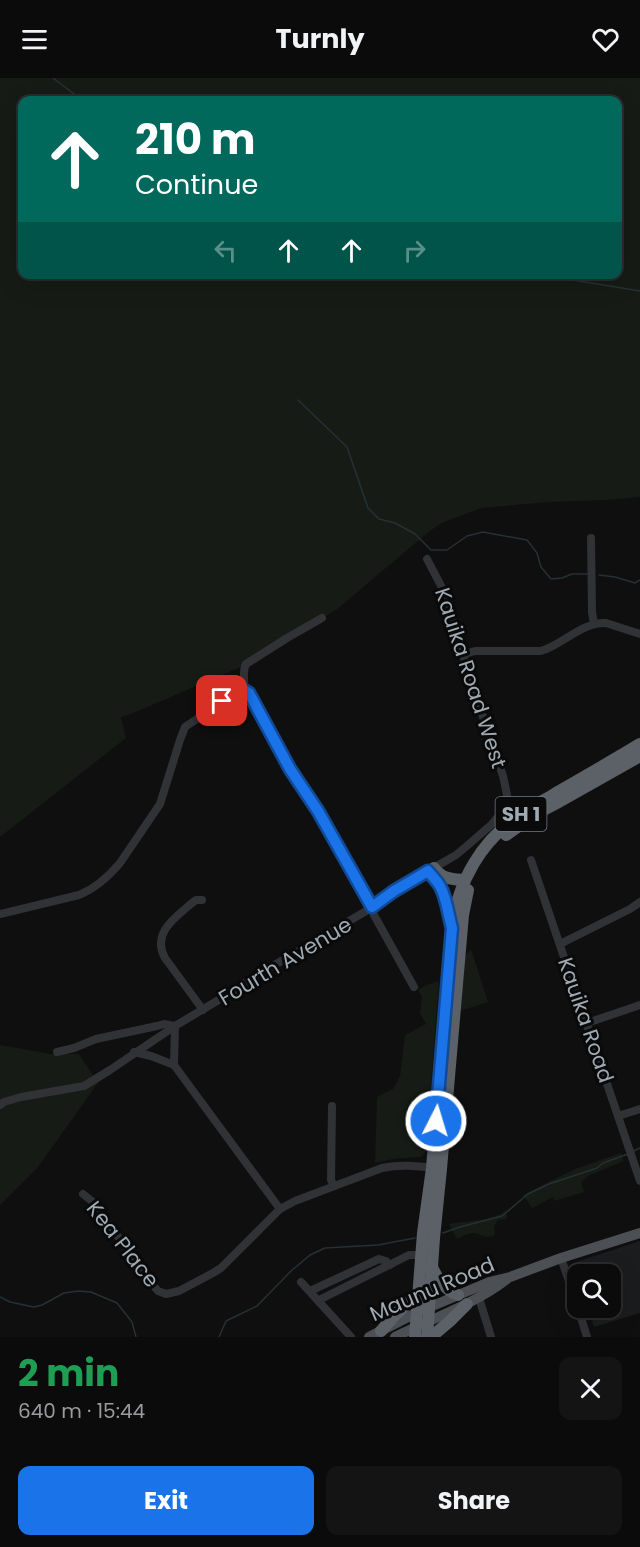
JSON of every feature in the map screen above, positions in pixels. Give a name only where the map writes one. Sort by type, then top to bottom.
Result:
[{"type":"highway","name":"SH 1","points":[[429,1337],[428,1315],[452,928],[456,904],[464,880],[490,839],[513,819],[640,744]]},
{"type":"highway","name":"SH 1","points":[[444,1074],[463,915],[469,887],[479,864],[501,839],[525,821],[640,756]]},
{"type":"highway","points":[[431,869],[447,879],[464,880]]},
{"type":"highway","points":[[431,869],[448,908],[452,928]]},
{"type":"highway","name":"SH 1","points":[[416,1326],[421,1255],[437,1168]]},
{"type":"highway","points":[[429,1337],[450,1321],[462,1299],[444,1287],[431,1266]]},
{"type":"highway","points":[[381,1331],[417,1295]]},
{"type":"main road","name":"Maunu Road","points":[[395,1337],[416,1326],[428,1315],[462,1299],[489,1282],[640,1233]]},
{"type":"main road","name":"Maunu Road","points":[[462,1299],[479,1298],[497,1288],[510,1277]]},
{"type":"main road","name":"Maunu Road","points":[[369,1337],[381,1331],[416,1326]]},
{"type":"street","points":[[591,538],[594,624]]},
{"type":"street","name":"Kauika Road West","points":[[427,559],[449,601],[456,638],[465,654],[464,659],[503,776],[507,799]]},
{"type":"street","points":[[244,690],[244,669],[249,662],[322,618]]},
{"type":"street","points":[[465,654],[475,651],[540,651],[594,624],[606,623],[640,634]]},
{"type":"street","points":[[0,914],[79,895],[87,892],[112,872],[160,804],[185,727],[238,691],[244,690],[249,693],[290,769],[318,811],[414,987]]},
{"type":"street","name":"Fourth Avenue","points":[[0,1106],[4,1102],[21,1097],[84,1086],[175,1026],[456,855],[484,832],[502,812],[507,799]]},
{"type":"street","name":"Kauika Road","points":[[531,860],[640,1181]]},
{"type":"street","points":[[201,900],[192,903],[166,927],[162,933],[160,945],[165,958],[203,1010]]},
{"type":"street","points":[[560,944],[627,911],[640,902]]},
{"type":"street","points":[[587,1023],[640,1005]]},
{"type":"street","points":[[57,1052],[96,1039],[164,1024],[175,1026],[174,1065]]},
{"type":"street","points":[[134,1052],[174,1065],[280,1209],[295,1201],[382,1168],[409,1165],[437,1168]]},
{"type":"street","points":[[332,1106],[332,1180],[334,1186]]},
{"type":"street","points":[[618,1116],[640,1108]]},
{"type":"street","name":"Kea Place","points":[[83,1194],[93,1202],[152,1284],[166,1294],[174,1294],[218,1270],[280,1209]]},
{"type":"street","points":[[319,1300],[409,1255],[421,1255]]},
{"type":"street","points":[[561,1258],[567,1275]]},
{"type":"street","points":[[310,1291],[379,1259],[390,1265]]},
{"type":"street","points":[[301,1281],[351,1337]]},
{"type":"street","points":[[479,1298],[491,1337]]},
{"type":"street","points":[[581,1318],[587,1337]]},
{"type":"shaded area","points":[[0,78],[640,78],[640,497],[481,508],[444,522],[431,530],[336,610],[243,666],[121,717],[126,738],[0,837]]},
{"type":"shaded area","points":[[471,949],[488,1002],[460,1011],[465,956]]},
{"type":"shaded area","points":[[439,981],[426,1151],[421,1157],[375,1163],[377,1097],[393,1089],[400,1076],[405,1035],[426,1024],[420,1013],[422,997],[418,990]]},
{"type":"shaded area","points":[[0,1045],[51,1054],[79,1054],[98,1083],[38,1167],[0,1205]]},
{"type":"shaded area","points":[[621,1153],[624,1161],[590,1175],[581,1182],[584,1192],[554,1201],[553,1197],[532,1208],[523,1195],[575,1169]]},
{"type":"shaded area","points":[[506,1210],[507,1219],[498,1220],[494,1226],[495,1235],[491,1236],[473,1233],[457,1239],[449,1224],[487,1218]]},
{"type":"shaded area","points":[[640,1241],[640,1313],[594,1327],[591,1318],[621,1318],[621,1264],[573,1263]]},
{"type":"waterway","points":[[53,78],[77,96]]},
{"type":"waterway","points":[[567,279],[640,291]]},
{"type":"waterway","points":[[298,400],[347,447],[368,508],[379,519],[395,523],[415,534],[431,550],[447,550],[467,536],[483,532],[527,540],[537,553],[541,567],[551,579],[572,574],[587,574]]},
{"type":"waterway","points":[[599,575],[635,583],[640,580]]},
{"type":"waterway","points":[[632,1152],[640,1148]]},
{"type":"waterway","points":[[443,1233],[502,1216],[528,1194],[628,1154]]},
{"type":"waterway","points":[[219,1337],[226,1321],[257,1306],[310,1255],[325,1248],[378,1245],[415,1238]]},
{"type":"waterway","points":[[0,1297],[10,1302],[34,1307],[64,1293],[91,1292],[117,1303],[132,1322],[136,1337]]},
{"type":"route","points":[[222,701],[241,690],[249,693],[290,769],[318,811],[372,907],[428,871],[440,887],[452,928],[436,1121]]}]
